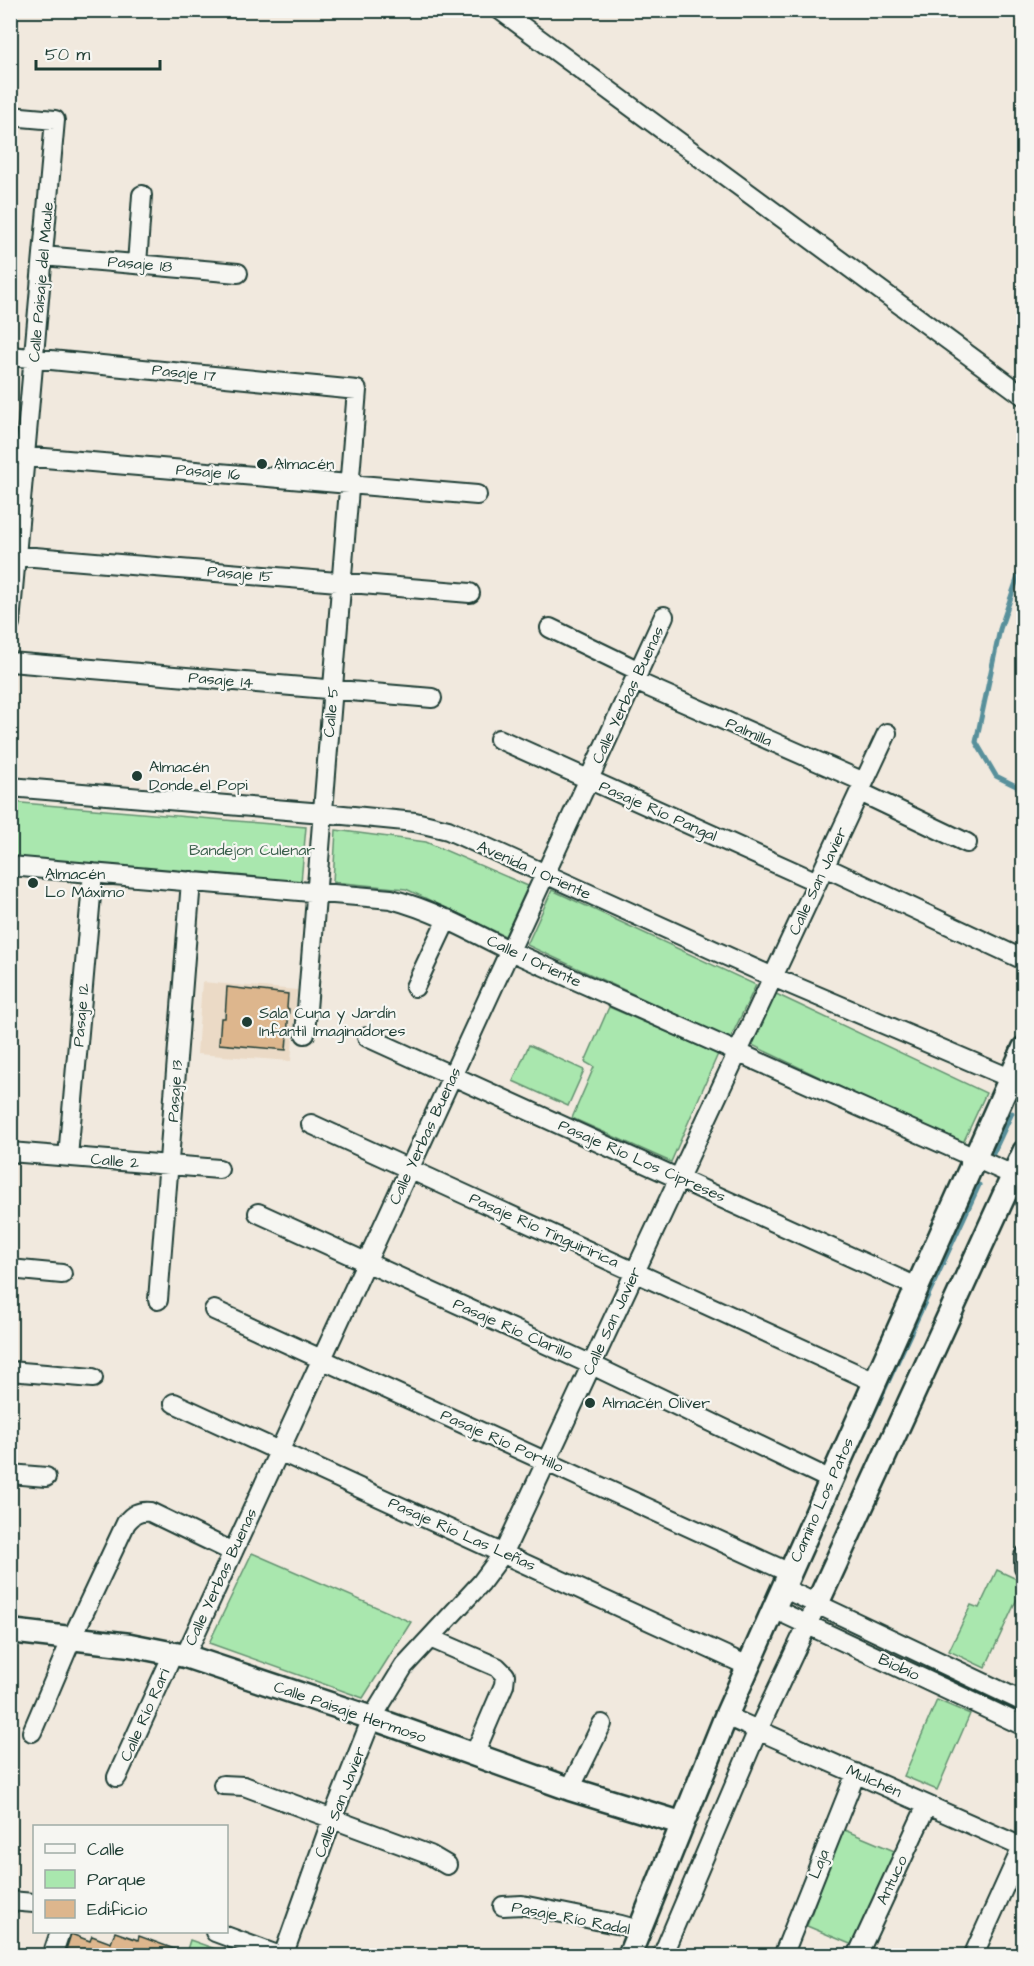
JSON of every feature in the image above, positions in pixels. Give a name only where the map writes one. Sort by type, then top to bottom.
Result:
[{"type":"street","points":[[500,10],[1023,396]]},
{"type":"street","name":"Calle Paisaje del Maule","points":[[10,116],[55,120],[34,358],[18,456],[10,623]]},
{"type":"street","points":[[137,264],[142,195]]},
{"type":"street","name":"Pasaje 18","points":[[43,256],[237,273]]},
{"type":"street","name":"Pasaje 17","points":[[10,356],[357,390]]},
{"type":"street","name":"Calle 5","points":[[305,1034],[357,390]]},
{"type":"street","name":"Pasaje 16","points":[[18,456],[477,495]]},
{"type":"street","name":"Pasaje 15","points":[[13,555],[470,593]]},
{"type":"street","name":"Calle Yerbas Buenas","points":[[179,1655],[233,1552],[664,616]]},
{"type":"street","name":"Palmilla","points":[[550,628],[637,676],[862,787],[967,843]]},
{"type":"street","name":"Pasaje 14","points":[[10,662],[432,698]]},
{"type":"street","name":"Calle San Javier","points":[[282,1956],[372,1718],[404,1666],[481,1583],[504,1552],[887,733]]},
{"type":"street","name":"Pasaje Río Pangal","points":[[499,739],[589,780],[1023,960]]},
{"type":"street","name":"Avenida 1 Oriente","points":[[10,787],[323,813],[430,825],[1017,1082]]},
{"type":"street","name":"Calle 1 Oriente","points":[[10,866],[391,899],[447,919],[510,951],[975,1158],[1018,1180]]},
{"type":"street","name":"Pasaje 12","points":[[68,1157],[93,873]]},
{"type":"street","name":"Pasaje 13","points":[[158,1300],[191,881]]},
{"type":"street","points":[[416,987],[447,919]]},
{"type":"street","name":"Pasaje Río Los Cipreses","points":[[367,1037],[917,1287]]},
{"type":"street","name":"Camino Los Patos","points":[[634,1943],[681,1823],[748,1666],[975,1158],[1017,1082],[1023,1048]]},
{"type":"street","name":"Pasaje Río Tinguiririca","points":[[311,1124],[875,1382]]},
{"type":"street","name":"Calle 2","points":[[10,1152],[219,1169]]},
{"type":"street","points":[[666,1954],[758,1730],[1018,1180],[1023,1152]]},
{"type":"street","name":"Pasaje Río Clarillo","points":[[258,1213],[592,1365],[831,1480]]},
{"type":"street","points":[[10,1269],[62,1274]]},
{"type":"street","name":"Pasaje Río Portillo","points":[[214,1310],[547,1461],[782,1590]]},
{"type":"street","points":[[10,1371],[93,1378]]},
{"type":"street","name":"Pasaje Río Las Leñas","points":[[174,1403],[504,1552],[748,1666]]},
{"type":"street","points":[[10,1474],[46,1477]]},
{"type":"street","points":[[32,1732],[72,1638],[126,1523],[136,1513],[150,1512],[233,1552]]},
{"type":"street","points":[[1023,1556],[1023,1567]]},
{"type":"street","name":"Biobío","points":[[782,1590],[812,1614],[1023,1726]]},
{"type":"street","name":"Biobío","points":[[812,1614],[1023,1702]]},
{"type":"street","name":"Calle Paisaje Hermoso","points":[[10,1631],[130,1645],[179,1655],[372,1718],[570,1789],[681,1823]]},
{"type":"street","points":[[430,1638],[497,1667],[505,1675],[504,1685],[474,1755]]},
{"type":"street","name":"Calle Río Rari","points":[[117,1777],[179,1655]]},
{"type":"street","name":"Mulchén","points":[[726,1716],[1023,1845]]},
{"type":"street","points":[[570,1789],[602,1724]]},
{"type":"street","name":"Laja","points":[[783,1956],[856,1773]]},
{"type":"street","points":[[223,1785],[244,1786],[430,1855],[447,1865]]},
{"type":"street","name":"Antuco","points":[[857,1956],[927,1805]]},
{"type":"street","points":[[974,1956],[1023,1845]]},
{"type":"street","points":[[10,1901],[33,1903]]},
{"type":"street","name":"Pasaje Río Radal","points":[[503,1906],[522,1905],[621,1925],[634,1943],[666,1954]]},
{"type":"street","points":[[52,1956],[60,1933]]},
{"type":"street","points":[[218,1933],[282,1956]]},
{"type":"shaded area","name":"Sala Cuna y Jardín Infantil Imaginadores","points":[[202,982],[297,990],[291,1061],[197,1054]]},
{"type":"green space","name":"Bandejon Culenar","points":[[10,802],[306,827],[301,882],[11,858]]},
{"type":"green space","points":[[336,830],[426,842],[528,886],[505,936],[406,889],[333,882]]},
{"type":"green space","points":[[552,890],[756,985],[730,1039],[527,945]]},
{"type":"green space","points":[[774,993],[986,1093],[962,1145],[750,1044]]},
{"type":"green space","points":[[609,1007],[718,1054],[671,1162],[572,1118],[594,1067],[585,1062]]},
{"type":"green space","points":[[529,1045],[584,1070],[568,1106],[513,1081]]},
{"type":"green space","points":[[252,1553],[411,1622],[363,1698],[209,1643]]},
{"type":"green space","points":[[997,1570],[1023,1582],[1023,1586],[985,1668],[949,1651],[971,1605],[979,1608]]},
{"type":"green space","points":[[937,1700],[970,1714],[937,1790],[904,1776]]},
{"type":"green space","points":[[842,1829],[899,1853],[855,1946],[807,1926]]},
{"type":"green space","points":[[190,1940],[232,1955],[185,1956]]},
{"type":"building","points":[[227,987],[288,994],[286,1050],[219,1044],[221,1018],[225,1018]]},
{"type":"building","points":[[115,1933],[138,1940],[139,1936],[188,1954],[188,1956],[64,1956],[71,1934],[90,1941],[92,1936],[111,1943]]},
{"type":"waterway","points":[[1024,559],[1000,629],[976,742],[996,776],[1024,790]]},
{"type":"waterway","points":[[990,1160],[1012,1113]]},
{"type":"waterway","points":[[864,1434],[979,1185]]},
{"type":"place","name":"Almacén","points":[[262,464]]},
{"type":"place","name":"Almacén Donde el Popi","points":[[137,776]]},
{"type":"place","name":"Almacén Lo Máximo","points":[[33,883]]},
{"type":"place","name":"Sala Cuna y Jardín Infantil Imaginadores","points":[[247,1022]]},
{"type":"place","name":"Almacén Oliver","points":[[590,1403]]}]
